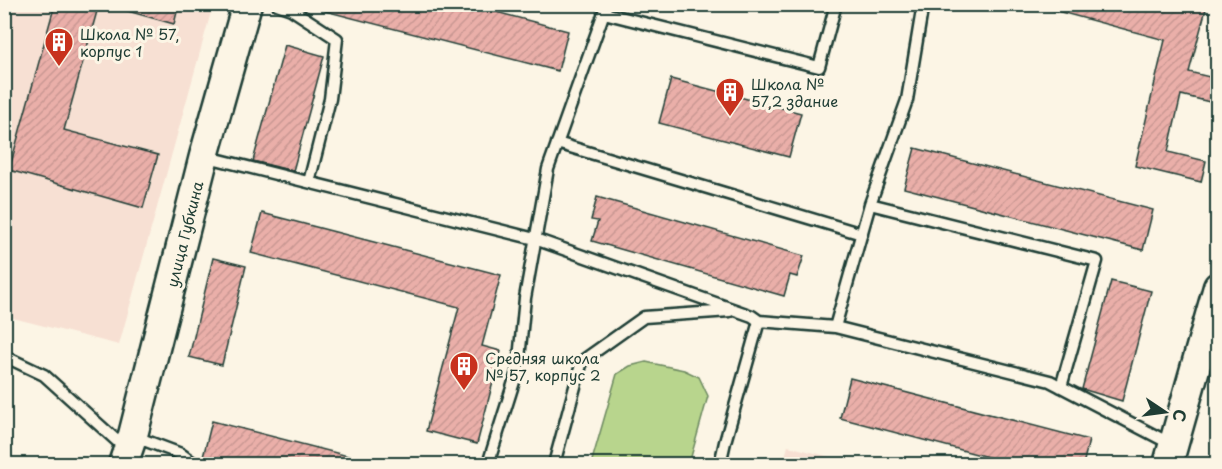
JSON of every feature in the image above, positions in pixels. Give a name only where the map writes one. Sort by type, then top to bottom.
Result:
[{"type":"street","name":"улица Губкина","points":[[127,450],[204,156],[247,4]]},
{"type":"street","points":[[1171,455],[1218,287]]},
{"type":"lane","points":[[277,4],[291,9],[337,39],[330,99],[309,182]]},
{"type":"lane","points":[[488,465],[518,369],[525,298],[548,169],[603,7],[819,67],[836,4]]},
{"type":"lane","points":[[835,327],[870,204],[907,100],[923,4]]},
{"type":"lane","points":[[557,143],[862,234]]},
{"type":"lane","points":[[204,156],[535,239],[752,316],[759,321],[835,327],[1050,381],[1171,455]]},
{"type":"lane","points":[[870,204],[1097,261],[1061,387]]},
{"type":"lane","points":[[554,465],[582,361],[644,317],[735,310]]},
{"type":"lane","points":[[720,465],[759,321]]},
{"type":"lane","points":[[4,356],[44,375],[127,450],[181,454],[195,465]]},
{"type":"shaded area","points":[[4,5],[213,5],[119,345],[5,316]]},
{"type":"shaded area","points":[[788,446],[838,459],[837,464],[783,464]]},
{"type":"green space","points":[[646,362],[684,370],[699,377],[708,396],[689,464],[591,464],[617,374],[630,366]]},
{"type":"building","name":"Школа № 57, корпус 1","points":[[55,4],[99,4],[64,130],[158,155],[143,208],[9,170]]},
{"type":"building","name":"Школа № 57, корпус 1","points":[[125,4],[179,4],[174,24],[124,10]]},
{"type":"building","points":[[325,4],[466,4],[568,31],[558,71],[325,11]]},
{"type":"building","points":[[1053,4],[1189,4],[1206,9],[1189,72],[1218,79],[1218,104],[1181,95],[1168,152],[1206,161],[1201,182],[1135,166],[1165,40],[1053,10]]},
{"type":"building","points":[[285,45],[324,56],[293,171],[253,161]]},
{"type":"building","name":"Школа № 57,2 здание","points":[[671,79],[801,113],[789,157],[659,123]]},
{"type":"building","points":[[915,148],[1153,210],[1143,250],[904,188]]},
{"type":"building","points":[[597,197],[804,256],[797,277],[790,275],[784,296],[592,241],[598,221],[591,220]]},
{"type":"building","points":[[262,213],[501,275],[482,346],[501,351],[477,444],[426,431],[459,307],[251,253]]},
{"type":"building","points":[[213,258],[246,266],[222,365],[189,357]]},
{"type":"building","points":[[1111,281],[1151,291],[1122,401],[1082,389]]},
{"type":"building","points":[[850,378],[1089,440],[1083,465],[1018,465],[840,418]]},
{"type":"building","points":[[212,421],[356,458],[355,465],[215,465],[202,461]]},
{"type":"place","name":"Школа № 57, корпус 1","points":[[59,68]]},
{"type":"place","name":"Школа № 57,2 здание","points":[[730,118]]},
{"type":"place","name":"Средняя школа № 57, корпус 2","points":[[464,392]]}]
